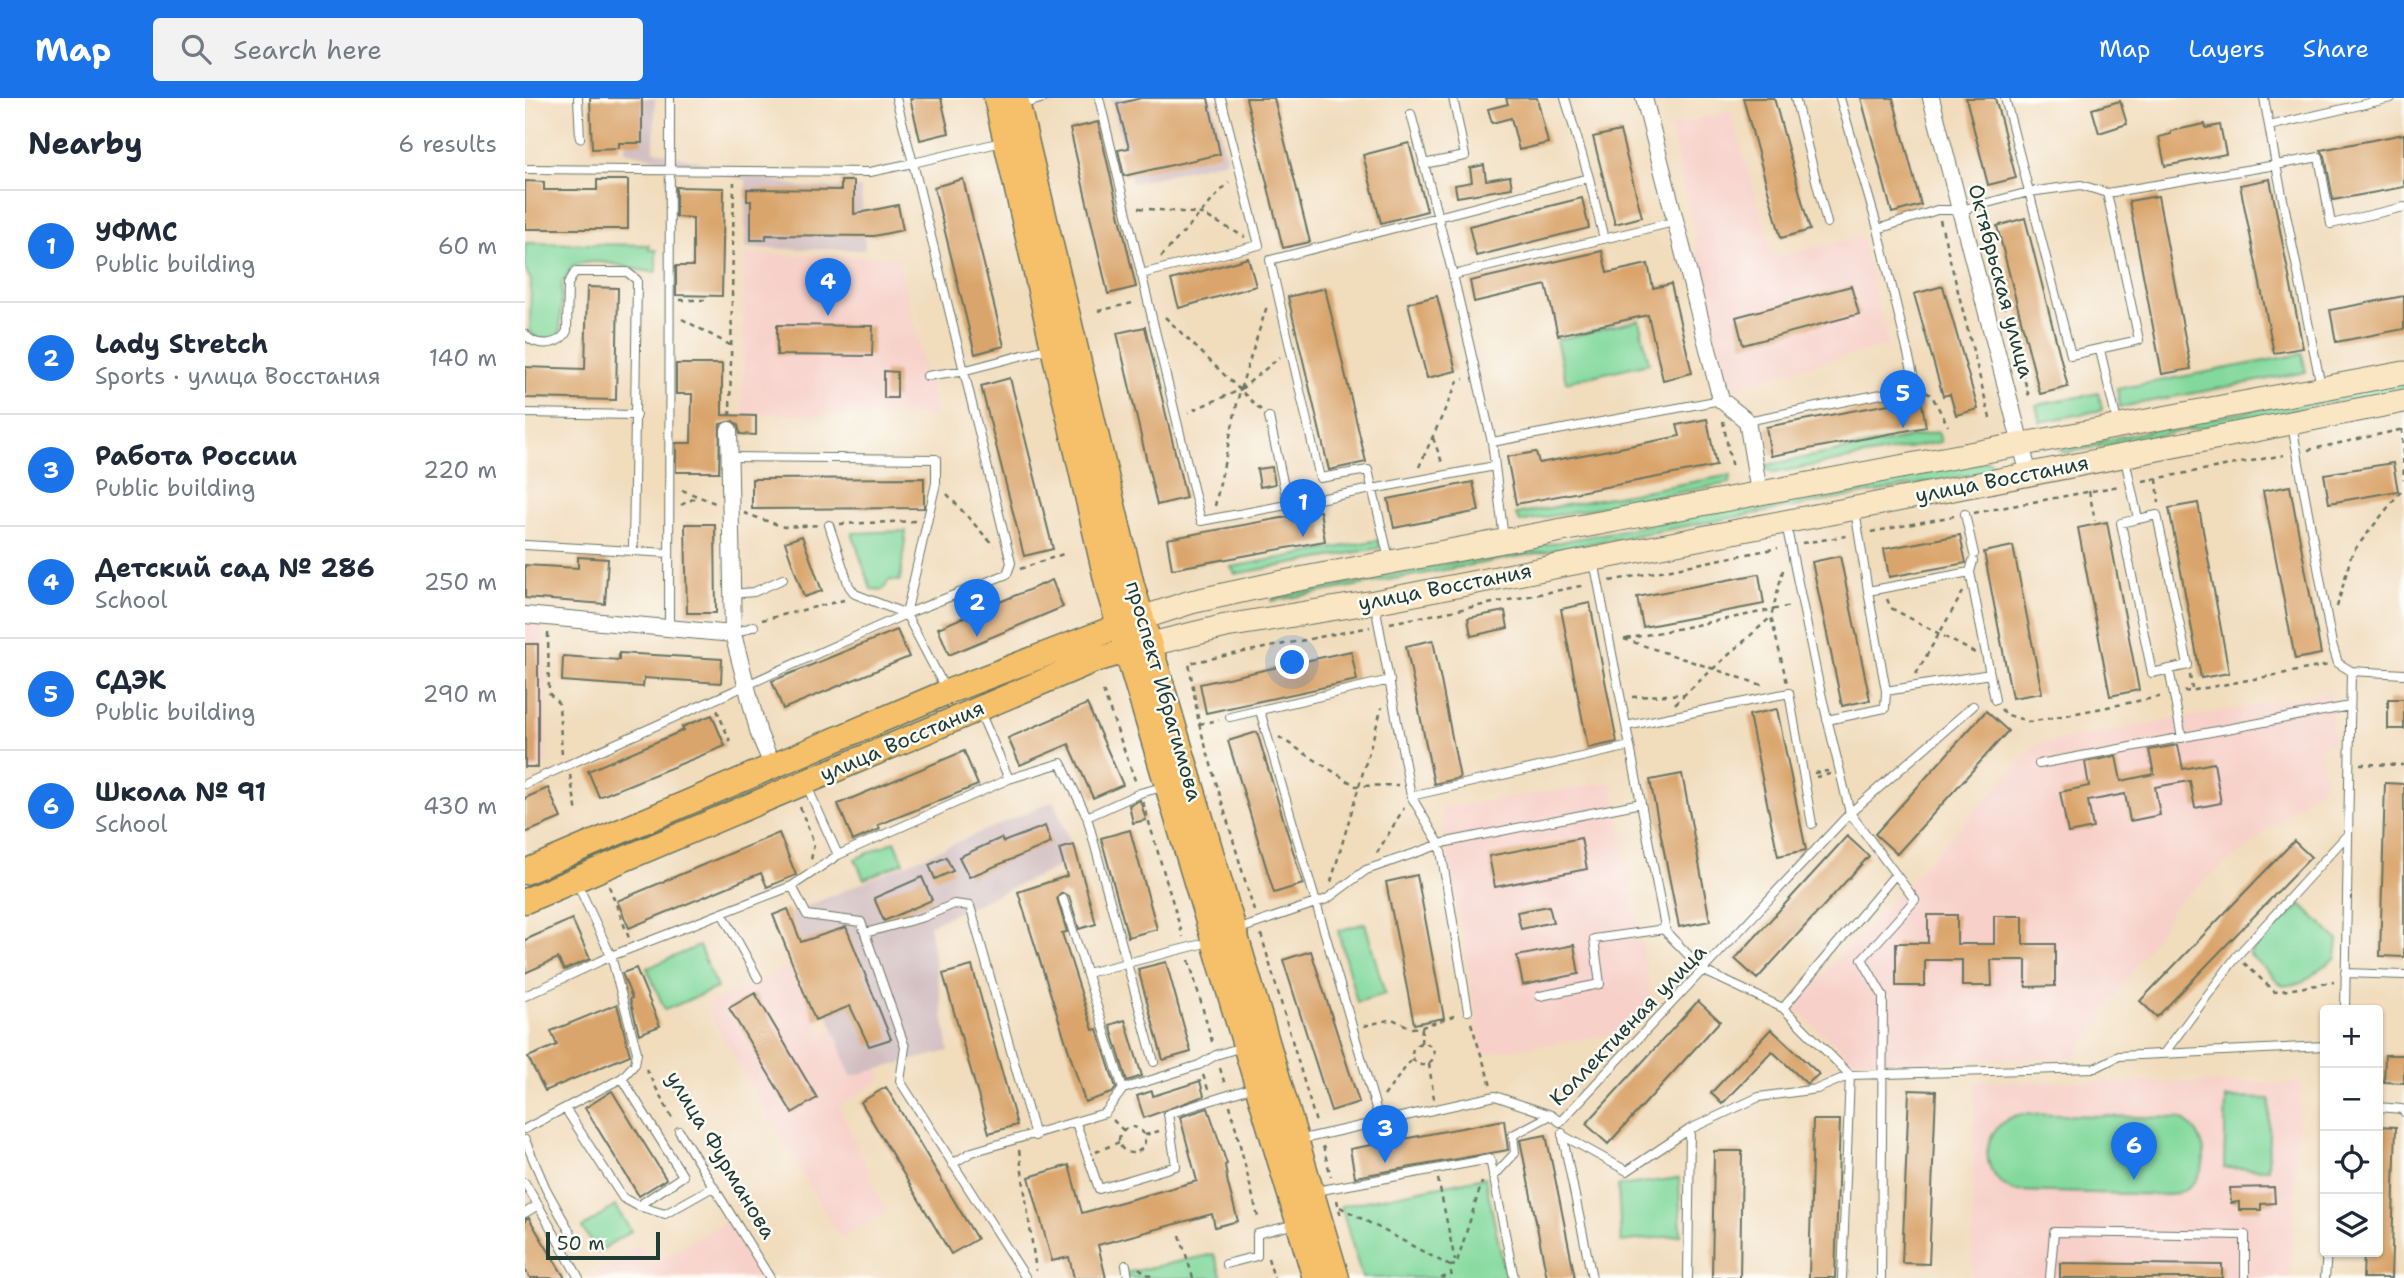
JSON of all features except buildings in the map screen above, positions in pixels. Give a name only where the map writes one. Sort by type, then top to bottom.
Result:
[{"type":"main road","name":"проспект Ибрагимова","points":[[1010,101],[1006,142],[1053,348],[1131,621],[1151,644],[1225,935],[1246,1046],[1315,1278]]},
{"type":"main road","name":"проспект Ибрагимова","points":[[1010,101],[1131,621],[1127,651],[1168,785],[1225,935],[1297,1141],[1337,1278]]},
{"type":"main road","name":"улица Восстания","points":[[525,872],[947,692],[1131,621],[1191,602],[1278,583],[1759,492],[2404,373]]},
{"type":"main road","name":"улица Восстания","points":[[525,901],[1092,661],[1180,636],[1374,602],[2404,401]]},
{"type":"main road","points":[[1278,583],[1268,599],[1268,605],[1277,617],[1289,616]]},
{"type":"street","points":[[1644,98],[1717,400],[1747,421],[1759,492]]},
{"type":"street","name":"Октябрьская улица","points":[[1931,98],[2029,475]]},
{"type":"street","points":[[729,430],[733,634],[744,686],[773,767]]},
{"type":"street","points":[[525,615],[733,634]]},
{"type":"lane","points":[[577,98],[580,138]]},
{"type":"lane","points":[[669,627],[670,98]]},
{"type":"lane","points":[[525,784],[906,614],[1007,574],[1011,564],[966,370],[897,98]]},
{"type":"lane","points":[[1010,101],[1044,98]]},
{"type":"lane","points":[[1100,98],[1144,273],[1147,299],[1201,521],[1495,466]]},
{"type":"lane","points":[[1144,273],[1259,245],[1221,98]]},
{"type":"lane","points":[[1423,164],[1465,156],[1453,98]]},
{"type":"lane","points":[[1566,98],[1604,239]]},
{"type":"lane","points":[[1795,98],[1827,223]]},
{"type":"lane","points":[[1747,421],[1916,387],[1878,229],[1840,98]]},
{"type":"lane","points":[[2005,98],[2071,355],[2100,351],[2139,340],[2107,193]]},
{"type":"lane","points":[[2264,98],[2321,389]]},
{"type":"lane","points":[[2269,126],[2391,98]]},
{"type":"lane","points":[[1411,114],[1478,375],[1492,442],[1505,542]]},
{"type":"lane","points":[[525,169],[870,172],[1006,142]]},
{"type":"lane","points":[[1878,229],[1937,210],[1977,207],[2029,192],[2081,185],[2107,193],[2319,157],[2331,224],[2404,207]]},
{"type":"lane","points":[[1389,562],[1368,470],[1320,478],[1270,260],[1589,178]]},
{"type":"lane","points":[[1453,275],[1674,222]]},
{"type":"lane","points":[[525,334],[535,342],[554,343],[564,338],[568,331],[568,284],[575,272],[632,274],[638,285],[633,551]]},
{"type":"lane","points":[[927,376],[966,370],[1053,348]]},
{"type":"lane","points":[[2100,351],[2119,426]]},
{"type":"lane","points":[[1492,442],[1717,400]]},
{"type":"lane","points":[[525,413],[636,415]]},
{"type":"lane","points":[[1269,417],[1288,505]]},
{"type":"lane","points":[[2292,422],[2338,663],[2351,671],[2404,674]]},
{"type":"lane","points":[[2125,456],[2138,519]]},
{"type":"lane","points":[[729,457],[936,459],[936,483],[906,614],[947,692]]},
{"type":"lane","points":[[1827,720],[1885,708],[1886,691],[1854,507]]},
{"type":"lane","points":[[1965,514],[1973,558],[1971,574],[1995,700]]},
{"type":"lane","points":[[2157,515],[2188,665],[2152,673],[2121,523],[2157,515]]},
{"type":"lane","points":[[1785,521],[1801,604],[1850,813],[1915,900],[1862,959],[1883,996],[1881,1278]]},
{"type":"lane","points":[[829,525],[849,586],[855,594],[906,614]]},
{"type":"lane","points":[[525,545],[669,553]]},
{"type":"lane","points":[[1594,558],[1665,929],[1704,971],[1783,1008],[1850,1075],[1842,1278]]},
{"type":"lane","points":[[1868,591],[1971,574]]},
{"type":"lane","points":[[732,594],[754,592],[783,579]]},
{"type":"lane","points":[[1374,602],[1411,796],[1440,845],[1468,1011]]},
{"type":"lane","points":[[733,634],[754,626]]},
{"type":"lane","points":[[2169,669],[2182,737]]},
{"type":"lane","points":[[2345,1005],[2351,671]]},
{"type":"lane","points":[[1886,691],[1990,674]]},
{"type":"lane","points":[[1230,717],[1390,680]]},
{"type":"lane","points":[[1626,726],[1789,693],[1812,824]]},
{"type":"lane","name":"Коллективная улица","points":[[1495,1096],[1551,1115],[1560,1122],[1850,813],[1973,706]]},
{"type":"lane","points":[[2039,764],[2350,706]]},
{"type":"lane","points":[[979,709],[1009,779]]},
{"type":"lane","points":[[1259,710],[1355,1028],[1380,1122]]},
{"type":"lane","points":[[1411,796],[1630,746]]},
{"type":"lane","points":[[525,996],[611,956],[792,886],[838,855],[1009,779],[1061,763],[1087,817],[1154,1062]]},
{"type":"lane","points":[[805,782],[838,855]]},
{"type":"lane","points":[[1087,817],[1140,793],[1168,785]]},
{"type":"lane","points":[[1087,973],[1186,948],[1327,899],[1366,870],[1440,845],[1641,803]]},
{"type":"lane","points":[[2165,1052],[2180,1028],[2237,956],[2348,834]]},
{"type":"lane","points":[[1783,1008],[1895,875]]},
{"type":"lane","points":[[576,880],[611,956],[637,1052]]},
{"type":"lane","points":[[792,886],[807,915],[861,922],[905,1047],[900,1081],[1026,1278]]},
{"type":"lane","points":[[1063,899],[1123,1089]]},
{"type":"lane","points":[[865,933],[923,917],[954,904],[970,906],[1035,1136]]},
{"type":"lane","points":[[722,913],[758,978]]},
{"type":"lane","points":[[1540,996],[1600,984],[1594,939],[1665,929]]},
{"type":"lane","points":[[2345,974],[2404,975]]},
{"type":"lane","points":[[952,1164],[972,1152],[1018,1141],[1105,1113],[1123,1089],[1199,1065],[1216,1055],[1246,1046]]},
{"type":"lane","points":[[1562,1135],[1627,1171],[1690,1129],[1759,1097],[1817,1089],[1850,1075],[2095,1068],[2119,1056],[2320,1046]]},
{"type":"lane","name":"улица Фурманова","points":[[622,1078],[635,1065],[637,1052]]},
{"type":"lane","points":[[525,1129],[622,1078],[683,1176],[638,1206]]},
{"type":"lane","points":[[1076,1123],[1099,1189],[1177,1166],[1168,1114],[1258,1086]]},
{"type":"lane","points":[[1297,1141],[1495,1096]]},
{"type":"lane","points":[[2383,1107],[2402,1109],[2404,1112]]},
{"type":"lane","points":[[565,1108],[623,1198],[638,1206],[665,1214],[713,1186]]},
{"type":"lane","points":[[1493,1177],[1515,1153],[1513,1135],[1551,1115]]},
{"type":"lane","points":[[1560,1122],[1592,1278]]},
{"type":"lane","points":[[1688,1278],[1690,1129]]},
{"type":"lane","name":"улица Фурманова","points":[[679,1131],[771,1278]]},
{"type":"lane","points":[[525,1140],[546,1189],[575,1241]]},
{"type":"lane","points":[[1313,1191],[1490,1159],[1514,1278]]},
{"type":"lane","points":[[525,1184],[579,1278]]},
{"type":"lane","points":[[525,1213],[538,1205]]},
{"type":"lane","points":[[1226,1265],[1257,1256],[1257,1234],[1300,1223]]},
{"type":"lane","points":[[2050,1278],[2054,1232],[2245,1235],[2245,1278]]},
{"type":"lane","points":[[2325,1278],[2327,1257]]},
{"type":"lane","points":[[1128,1278],[1130,1264]]},
{"type":"path","points":[[1144,273],[1202,214],[1239,170]]},
{"type":"path","points":[[729,430],[734,172]]},
{"type":"path","points":[[1125,206],[1202,214],[1259,245]]},
{"type":"path","points":[[1977,207],[2030,400]]},
{"type":"path","points":[[1937,210],[1990,418]]},
{"type":"path","points":[[1212,519],[1240,390],[1275,283]]},
{"type":"path","points":[[670,299],[708,300]]},
{"type":"path","points":[[1098,312],[1147,299],[1269,417]]},
{"type":"path","points":[[670,313],[730,345]]},
{"type":"path","points":[[1175,417],[1240,390],[1290,349]]},
{"type":"path","points":[[1412,481],[1458,380],[1478,375]]},
{"type":"path","points":[[1916,387],[1932,396],[1948,426]]},
{"type":"path","points":[[1717,400],[1727,431],[1732,469]]},
{"type":"path","points":[[2402,429],[2404,480]]},
{"type":"path","points":[[1433,438],[1447,475]]},
{"type":"path","points":[[2157,479],[2160,512],[2157,515]]},
{"type":"path","points":[[936,483],[1011,564]]},
{"type":"path","points":[[669,485],[730,508]]},
{"type":"path","points":[[2329,627],[2351,552],[2404,487]]},
{"type":"path","points":[[2089,491],[2095,521]]},
{"type":"path","points":[[669,512],[698,496]]},
{"type":"path","points":[[1791,545],[1773,609],[1771,617],[1789,693],[1713,671],[1624,639],[1773,609],[1801,604]]},
{"type":"path","points":[[1007,574],[1066,553]]},
{"type":"path","points":[[1909,688],[1971,574]]},
{"type":"path","points":[[1884,589],[1891,608],[1938,636],[1987,658]]},
{"type":"path","points":[[754,626],[768,617],[839,603],[855,594]]},
{"type":"path","points":[[1621,697],[1685,694],[1771,617]]},
{"type":"path","points":[[547,623],[549,693],[559,704],[565,766],[577,813]]},
{"type":"path","points":[[1327,899],[1356,786],[1390,680]]},
{"type":"path","points":[[1104,691],[1140,793],[1186,948],[1231,1109],[1257,1234],[1273,1277]]},
{"type":"path","points":[[713,701],[732,746]]},
{"type":"path","points":[[1199,724],[1230,717]]},
{"type":"path","points":[[1265,727],[1356,786],[1409,783]]},
{"type":"path","points":[[2349,764],[2404,765]]},
{"type":"path","points":[[1804,777],[1840,771]]},
{"type":"path","points":[[1366,870],[1411,796]]},
{"type":"path","points":[[800,807],[814,844],[808,876]]},
{"type":"path","points":[[609,886],[632,948]]},
{"type":"path","points":[[2237,956],[2275,992],[2337,982],[2345,974]]},
{"type":"path","points":[[1355,1028],[1392,1019],[1412,1028],[1422,1027],[1468,1011],[1481,1060],[1495,1096]]},
{"type":"path","points":[[1376,1107],[1412,1059],[1412,1049],[1420,1043],[1422,1027]]},
{"type":"path","points":[[1420,1043],[1433,1050],[1429,1064],[1435,1109]]},
{"type":"path","name":"улица Фурманова","points":[[637,1052],[679,1131]]},
{"type":"path","points":[[1412,1059],[1419,1065],[1429,1064]]},
{"type":"path","points":[[1199,1065],[1212,1100],[1231,1109]]},
{"type":"path","points":[[1131,1127],[1139,1129],[1145,1139],[1143,1147],[1136,1152],[1123,1150],[1119,1142],[1121,1132],[1131,1127]]},
{"type":"path","points":[[1018,1141],[1037,1278]]},
{"type":"path","points":[[1086,1156],[1119,1142]]},
{"type":"path","points":[[1456,1265],[1490,1159]]},
{"type":"path","points":[[1436,1169],[1456,1265]]},
{"type":"path","points":[[1338,1206],[1450,1266],[1456,1265]]},
{"type":"path","points":[[1180,1235],[1193,1278]]},
{"type":"path","points":[[1130,1264],[1153,1278]]},
{"type":"path","points":[[1441,1278],[1452,1277],[1450,1266]]},
{"type":"shaded area","points":[[626,98],[655,98],[654,150],[801,187],[861,188],[865,250],[745,248],[746,180],[625,151]]},
{"type":"shaded area","points":[[1111,98],[1211,98],[1227,160],[1132,183]]},
{"type":"shaded area","points":[[1730,111],[1774,257],[1861,236],[1888,345],[1728,388],[1670,126]]},
{"type":"shaded area","points":[[744,254],[897,257],[937,416],[743,414]]},
{"type":"shaded area","points":[[525,623],[540,624],[545,645],[547,763],[530,773],[525,773]]},
{"type":"shaded area","points":[[2329,692],[2334,743],[2320,746],[2325,784],[2178,902],[2075,1058],[1884,1062],[1852,1059],[1793,1007],[2037,744]]},
{"type":"shaded area","points":[[1612,782],[1653,1002],[1614,1034],[1482,1054],[1441,808]]},
{"type":"shaded area","points":[[1054,801],[1076,859],[929,925],[949,1051],[851,1076],[791,913]]},
{"type":"shaded area","points":[[790,965],[822,1034],[855,1019],[883,1078],[839,1106],[886,1212],[840,1238],[705,1006]]},
{"type":"shaded area","points":[[1975,1081],[2301,1083],[2290,1278],[1972,1278]]},
{"type":"shaded area","points":[[727,1221],[759,1278],[591,1278],[589,1275],[639,1245],[652,1263]]},
{"type":"green space","points":[[525,243],[649,245],[649,250],[656,250],[656,272],[594,262],[573,266],[562,283],[560,334],[551,340],[538,340],[530,331],[531,280],[525,269]]},
{"type":"green space","points":[[1639,320],[1649,363],[1566,382],[1556,340]]},
{"type":"green space","points":[[2302,354],[2306,372],[2120,407],[2117,389]]},
{"type":"green space","points":[[2404,380],[2404,390],[2064,453],[2059,449]]},
{"type":"green space","points":[[2099,393],[2102,410],[2040,422],[2036,405]]},
{"type":"green space","points":[[1938,432],[1941,442],[1773,473],[1761,466]]},
{"type":"green space","points":[[1988,460],[1994,464],[1991,471],[1272,601],[1273,597]]},
{"type":"green space","points":[[1731,475],[1730,483],[1520,522],[1516,514]]},
{"type":"green space","points":[[906,531],[900,581],[889,580],[883,590],[871,589],[852,533]]},
{"type":"green space","points":[[1379,540],[1380,548],[1235,574],[1231,567]]},
{"type":"green space","points":[[895,841],[904,862],[864,879],[855,859]]},
{"type":"green space","points":[[2301,904],[2338,940],[2336,957],[2302,983],[2283,986],[2249,954]]},
{"type":"green space","points":[[1365,923],[1385,994],[1357,1002],[1338,931]]},
{"type":"green space","points":[[699,946],[717,988],[665,1010],[647,968]]},
{"type":"green space","points":[[2226,1098],[2270,1099],[2268,1169],[2224,1168]]},
{"type":"green space","points":[[2022,1114],[2179,1118],[2199,1136],[2204,1160],[2201,1172],[2184,1190],[2170,1195],[2014,1191],[2001,1183],[1993,1173],[1988,1161],[1988,1149],[1998,1127],[2008,1119]]},
{"type":"green space","points":[[1485,1177],[1506,1278],[1362,1278],[1341,1206]]},
{"type":"green space","points":[[1679,1178],[1681,1235],[1621,1242],[1618,1186]]},
{"type":"green space","points":[[615,1206],[631,1231],[598,1252],[582,1228]]},
{"type":"green space","points":[[1214,1254],[1222,1278],[1126,1278],[1125,1273]]},
{"type":"place","name":"Детский сад № 286","points":[[828,316]]},
{"type":"place","name":"СДЭК","points":[[1903,428]]},
{"type":"place","name":"УФМС","points":[[1303,537]]},
{"type":"place","name":"Lady Stretch","points":[[977,637]]},
{"type":"place","name":"Работа России","points":[[1385,1163]]},
{"type":"place","name":"Школа № 91","points":[[2134,1180]]}]
